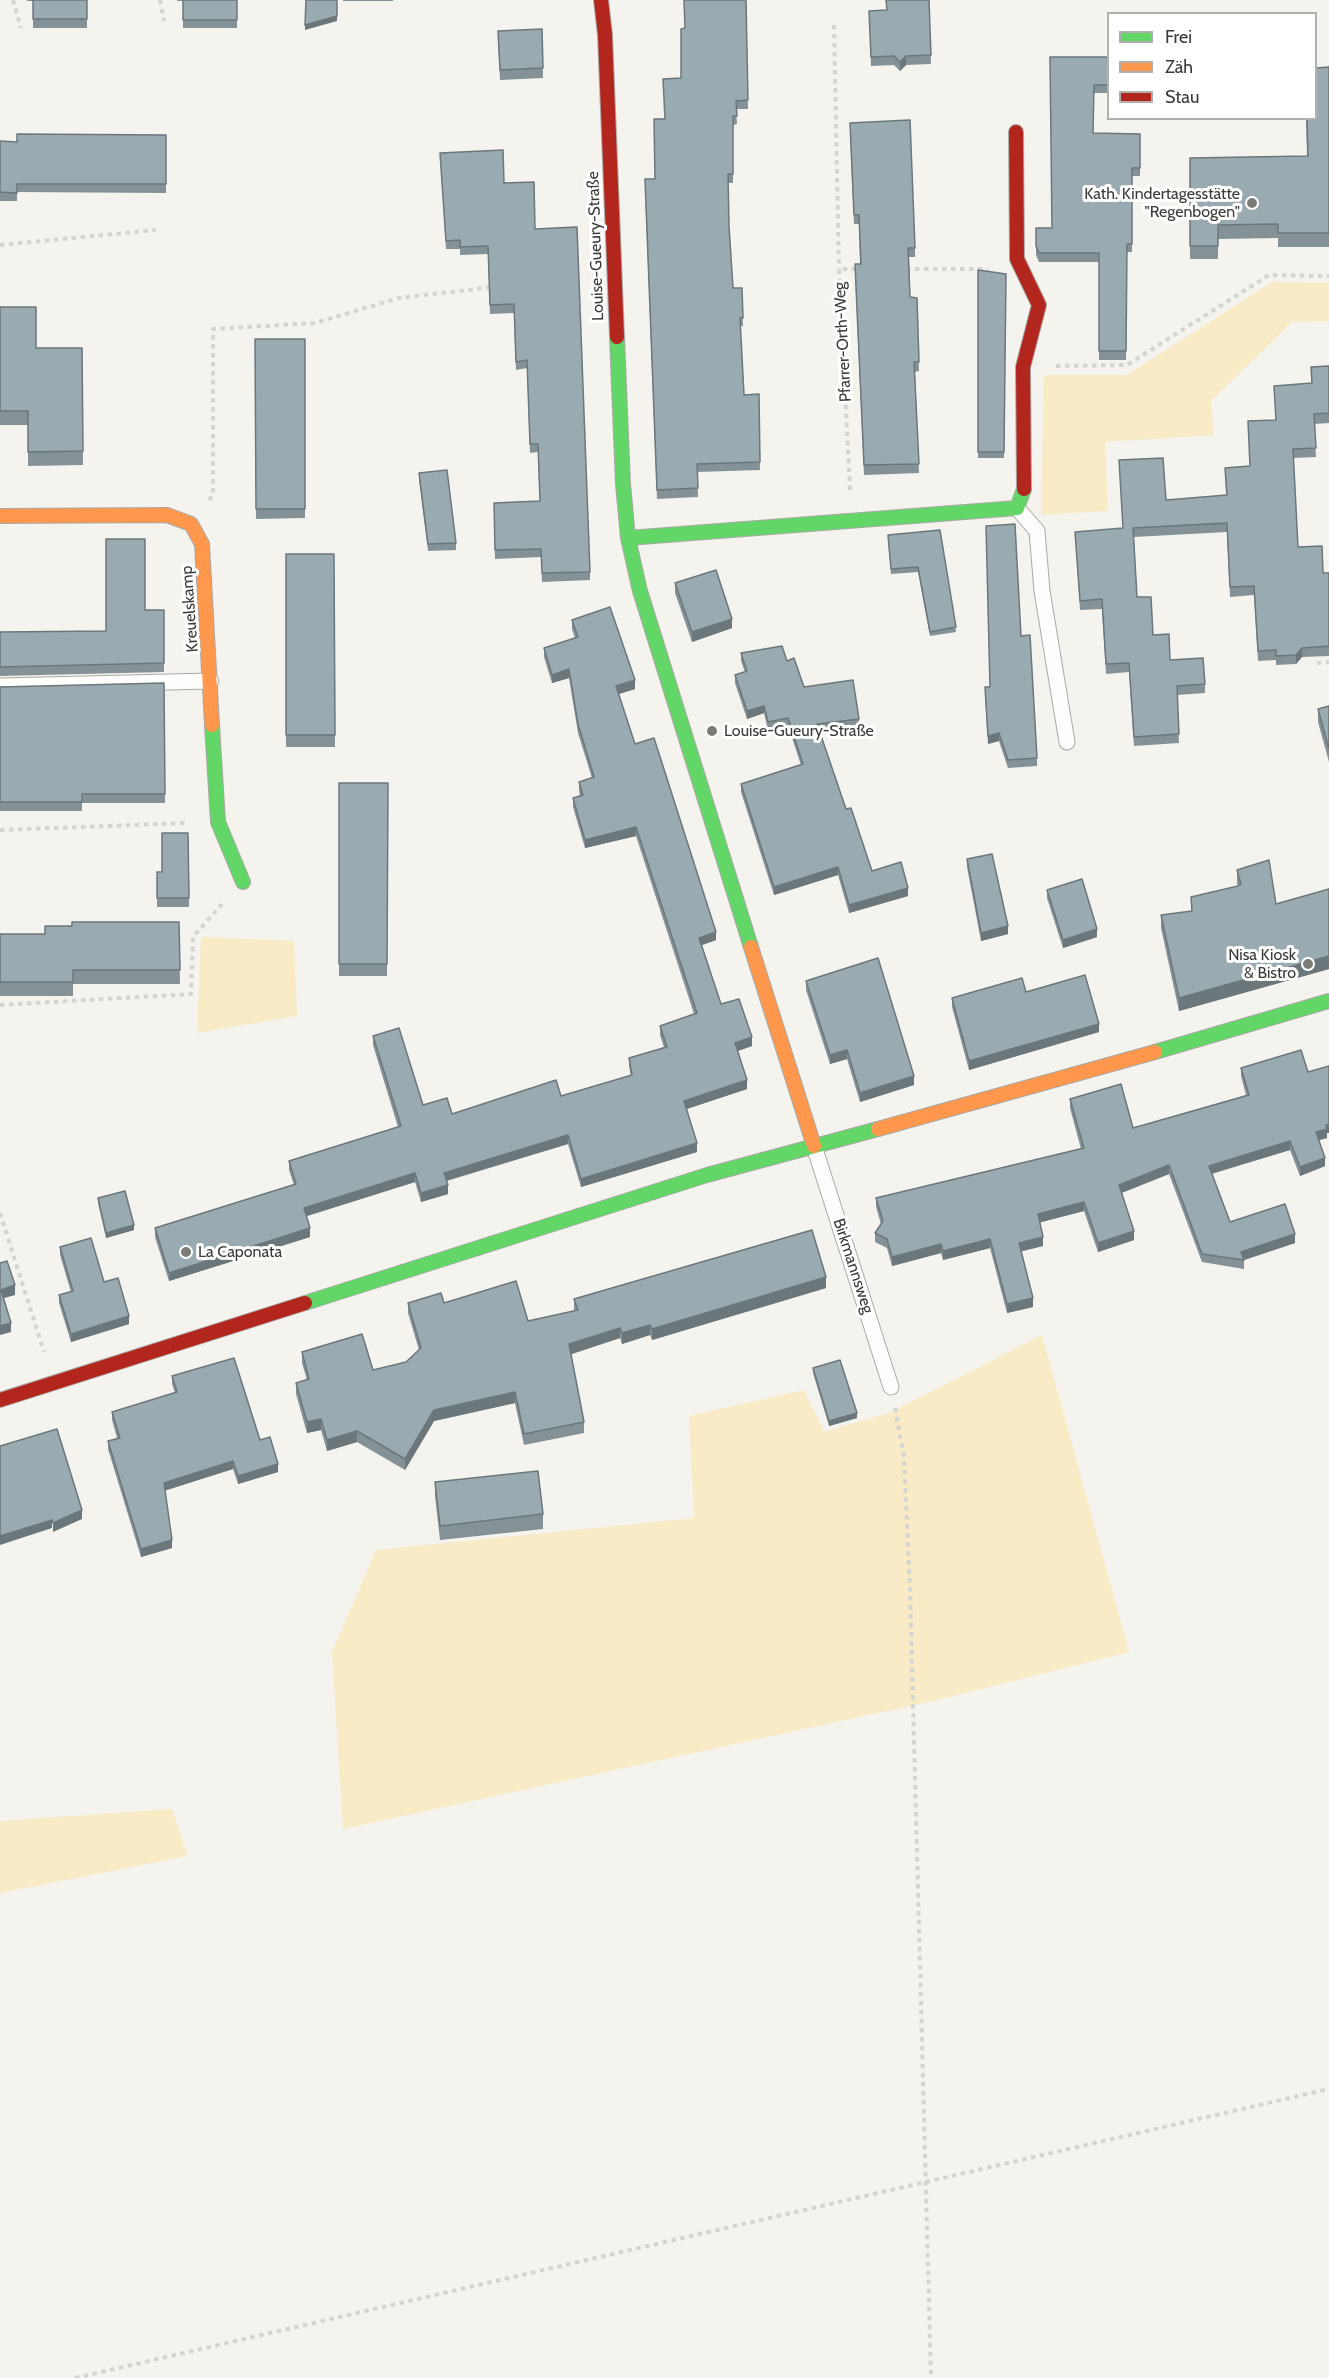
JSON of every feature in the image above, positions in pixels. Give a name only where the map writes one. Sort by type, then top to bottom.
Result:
[{"type":"street","name":"Louise-Gueury-Straße","points":[[601,0],[622,484],[628,538],[640,591],[814,1146]]},
{"type":"street","points":[[628,538],[852,523],[1017,508],[1024,491],[1023,367],[1040,305],[1017,260],[1016,132]]},
{"type":"street","points":[[0,516],[167,515],[191,524]]},
{"type":"street","name":"Kreuelskamp","points":[[191,524],[202,544],[218,822],[243,882]]},
{"type":"street","points":[[0,1400],[707,1175],[1059,1081],[1329,1001]]},
{"type":"lane","points":[[1017,508],[1037,531],[1042,591],[1067,742]]},
{"type":"lane","points":[[0,686],[211,681]]},
{"type":"lane","name":"Birkmannsweg","points":[[814,1146],[891,1387]]},
{"type":"path","points":[[13,0],[21,28]]},
{"type":"path","points":[[160,0],[164,21]]},
{"type":"path","points":[[834,25],[839,269]]},
{"type":"path","points":[[0,245],[156,230]]},
{"type":"path","name":"Pfarrer-Orth-Weg","points":[[852,523],[839,269],[863,269]]},
{"type":"path","points":[[898,269],[994,269]]},
{"type":"path","points":[[1023,367],[1127,365],[1269,275],[1329,276]]},
{"type":"path","points":[[191,524],[213,495],[213,329],[315,323],[399,297],[494,287]]},
{"type":"path","points":[[1317,663],[1329,662]]},
{"type":"path","points":[[0,830],[218,822]]},
{"type":"path","points":[[0,1005],[191,994],[193,937],[243,882]]},
{"type":"path","points":[[0,1213],[54,1383]]},
{"type":"path","points":[[891,1387],[904,1457],[931,2378]]},
{"type":"path","points":[[75,2378],[1329,2089]]},
{"type":"shaded area","points":[[1272,282],[1329,283],[1329,321],[1292,322],[1211,401],[1214,435],[1105,442],[1108,511],[1041,515],[1044,375],[1127,375]]},
{"type":"shaded area","points":[[201,937],[294,941],[297,1016],[197,1033]]},
{"type":"shaded area","points":[[1042,1335],[1129,1652],[933,1701],[343,1829],[332,1652],[376,1550],[694,1518],[689,1416],[804,1390],[824,1432],[889,1413]]},
{"type":"shaded area","points":[[172,1809],[187,1856],[0,1893],[0,1821]]},
{"type":"building","points":[[33,0],[87,0],[87,19],[33,19]]},
{"type":"building","points":[[183,0],[237,0],[237,20],[183,20]]},
{"type":"building","points":[[306,0],[337,0],[337,16],[305,25]]},
{"type":"building","points":[[684,0],[746,0],[748,100],[736,101],[737,116],[733,116],[733,174],[728,174],[729,226],[733,288],[742,288],[743,318],[740,318],[744,395],[759,394],[760,462],[697,464],[698,488],[657,490],[645,179],[655,179],[654,119],[665,119],[663,79],[681,78],[681,29],[685,28]]},
{"type":"building","points":[[886,0],[929,0],[931,55],[906,56],[900,62],[894,56],[871,57],[869,11],[887,10]]},
{"type":"building","points":[[542,29],[543,68],[500,70],[498,31]]},
{"type":"building","points":[[1050,57],[1107,57],[1107,85],[1094,85],[1093,133],[1140,134],[1140,168],[1132,168],[1132,244],[1127,244],[1126,351],[1099,351],[1099,253],[1039,253],[1036,246],[1036,228],[1052,228]]},
{"type":"building","points":[[1329,67],[1329,233],[1278,233],[1278,224],[1218,225],[1218,246],[1190,246],[1190,158],[1308,156],[1307,120],[1317,120],[1317,68]]},
{"type":"building","points":[[910,120],[915,248],[908,248],[910,297],[917,298],[919,362],[914,362],[919,464],[864,465],[855,264],[861,264],[859,215],[854,215],[850,123]]},
{"type":"building","points":[[17,134],[166,135],[166,184],[17,184],[17,193],[0,192],[0,141],[17,142]]},
{"type":"building","points":[[503,150],[504,183],[534,182],[535,229],[577,227],[590,572],[542,573],[541,549],[495,550],[494,503],[540,501],[538,444],[530,444],[527,360],[516,362],[514,304],[490,305],[488,246],[460,247],[460,240],[446,241],[440,153]]},
{"type":"building","points":[[978,270],[1006,274],[1004,452],[978,452]]},
{"type":"building","points":[[0,307],[36,307],[36,348],[82,348],[83,451],[28,452],[28,411],[0,411]]},
{"type":"building","points":[[255,339],[305,339],[305,509],[256,509]]},
{"type":"building","points":[[1329,366],[1329,413],[1314,414],[1316,448],[1293,449],[1298,547],[1322,546],[1323,573],[1329,573],[1329,646],[1302,648],[1296,655],[1276,656],[1276,650],[1258,651],[1254,586],[1230,587],[1227,523],[1133,528],[1137,597],[1151,597],[1153,635],[1169,634],[1170,660],[1203,658],[1205,684],[1177,686],[1179,734],[1134,737],[1129,663],[1106,664],[1102,599],[1080,601],[1075,532],[1123,528],[1119,460],[1163,458],[1166,500],[1227,495],[1225,468],[1250,466],[1248,421],[1276,420],[1274,386],[1312,383],[1311,367]]},
{"type":"building","points":[[447,470],[456,543],[428,544],[419,473]]},
{"type":"building","points":[[1015,524],[1021,636],[1030,635],[1037,758],[1008,760],[999,733],[988,736],[985,687],[990,687],[986,526]]},
{"type":"building","points":[[940,530],[956,627],[930,632],[918,567],[891,569],[888,535]]},
{"type":"building","points":[[106,539],[145,539],[145,610],[164,610],[164,663],[0,667],[0,632],[106,631]]},
{"type":"building","points":[[286,554],[334,554],[335,735],[286,735]]},
{"type":"building","points":[[716,570],[732,619],[692,632],[675,583]]},
{"type":"building","points":[[610,607],[635,680],[616,686],[635,744],[654,738],[716,932],[699,938],[721,1004],[739,999],[752,1037],[735,1043],[747,1080],[684,1101],[697,1143],[581,1179],[568,1135],[444,1173],[448,1185],[421,1193],[415,1173],[304,1208],[310,1228],[169,1273],[155,1228],[296,1184],[289,1161],[401,1126],[373,1036],[399,1028],[423,1105],[447,1098],[452,1114],[556,1080],[561,1096],[632,1075],[629,1058],[667,1047],[660,1026],[697,1013],[636,827],[585,840],[573,798],[583,795],[579,782],[594,777],[578,724],[569,669],[552,675],[544,648],[578,637],[572,620]]},
{"type":"building","points":[[782,646],[787,661],[794,658],[804,687],[853,680],[859,719],[817,724],[846,809],[851,808],[872,871],[901,862],[908,888],[849,905],[838,867],[774,887],[741,784],[803,764],[788,718],[768,722],[764,706],[747,711],[735,675],[747,671],[741,653]]},
{"type":"building","points":[[164,683],[165,794],[82,794],[82,802],[0,802],[0,687]]},
{"type":"building","points":[[1329,706],[1329,749],[1318,709]]},
{"type":"building","points":[[339,783],[388,783],[387,964],[339,964]]},
{"type":"building","points":[[162,833],[188,833],[189,898],[157,898],[157,872],[162,872]]},
{"type":"building","points":[[992,854],[1008,926],[981,933],[967,859]]},
{"type":"building","points":[[1269,860],[1276,904],[1329,889],[1329,956],[1179,998],[1161,915],[1192,911],[1191,897],[1238,886],[1241,884],[1237,870]]},
{"type":"building","points":[[1082,879],[1097,929],[1063,940],[1047,890]]},
{"type":"building","points":[[72,922],[179,922],[180,970],[73,970],[73,982],[0,982],[0,934],[45,934],[45,926],[72,926]]},
{"type":"building","points":[[878,958],[914,1076],[860,1093],[847,1050],[830,1055],[806,981]]},
{"type":"building","points":[[1085,975],[1099,1024],[969,1061],[952,998],[1022,978],[1026,992]]},
{"type":"building","points":[[1301,1050],[1308,1072],[1329,1066],[1329,1124],[1326,1125],[1327,1129],[1316,1132],[1325,1158],[1300,1167],[1290,1141],[1209,1166],[1230,1222],[1285,1204],[1295,1234],[1241,1252],[1244,1260],[1202,1254],[1169,1165],[1119,1185],[1134,1231],[1098,1243],[1084,1202],[1038,1214],[1043,1237],[1019,1243],[1033,1298],[1007,1304],[990,1239],[943,1251],[941,1244],[892,1257],[887,1239],[875,1233],[883,1221],[876,1198],[1084,1148],[1070,1099],[1121,1084],[1133,1128],[1249,1095],[1241,1068]]},
{"type":"building","points":[[125,1191],[134,1225],[106,1233],[98,1198]]},
{"type":"building","points":[[812,1230],[826,1277],[652,1329],[650,1325],[622,1333],[620,1328],[569,1344],[584,1422],[524,1434],[515,1392],[434,1410],[405,1459],[357,1431],[327,1440],[321,1419],[307,1422],[296,1383],[309,1379],[302,1352],[362,1334],[373,1370],[406,1362],[421,1348],[408,1303],[441,1293],[444,1303],[516,1281],[528,1321],[578,1310],[574,1299]]},
{"type":"building","points":[[91,1238],[104,1282],[118,1278],[129,1316],[71,1334],[59,1295],[73,1291],[60,1247]]},
{"type":"building","points":[[7,1261],[15,1285],[1,1290],[11,1323],[0,1326],[0,1263]]},
{"type":"building","points":[[234,1358],[260,1440],[270,1437],[278,1464],[238,1476],[233,1461],[164,1483],[172,1540],[141,1549],[108,1441],[120,1438],[112,1412],[177,1392],[172,1376]]},
{"type":"building","points":[[840,1360],[857,1413],[829,1421],[813,1368]]},
{"type":"building","points":[[57,1429],[82,1510],[53,1523],[52,1520],[0,1536],[0,1446]]},
{"type":"building","points":[[538,1471],[543,1514],[440,1526],[435,1482]]},
{"type":"traffic: fast","points":[[617,337],[623,484],[628,538],[640,591],[751,947]]},
{"type":"traffic: fast","points":[[628,538],[1017,508],[1024,489]]},
{"type":"traffic: fast","points":[[212,725],[218,822],[243,882]]},
{"type":"traffic: fast","points":[[1155,1052],[1329,1001]]},
{"type":"traffic: fast","points":[[305,1303],[707,1175],[878,1129]]},
{"type":"traffic: slow","points":[[0,516],[167,515],[191,524],[202,544],[212,725]]},
{"type":"traffic: slow","points":[[751,947],[814,1146]]},
{"type":"traffic: slow","points":[[878,1129],[1155,1052]]},
{"type":"traffic: jam","points":[[601,0],[605,35],[617,337]]},
{"type":"traffic: jam","points":[[1016,132],[1017,259],[1039,305],[1023,367],[1024,489]]},
{"type":"traffic: jam","points":[[0,1400],[305,1303]]},
{"type":"place","name":"Kath. Kindertagesstätte \"Regenbogen\"","points":[[1252,203]]},
{"type":"place","name":"Louise-Gueury-Straße","points":[[712,731]]},
{"type":"place","name":"Nisa Kiosk & Bistro","points":[[1308,964]]},
{"type":"place","name":"La Caponata","points":[[186,1252]]}]
